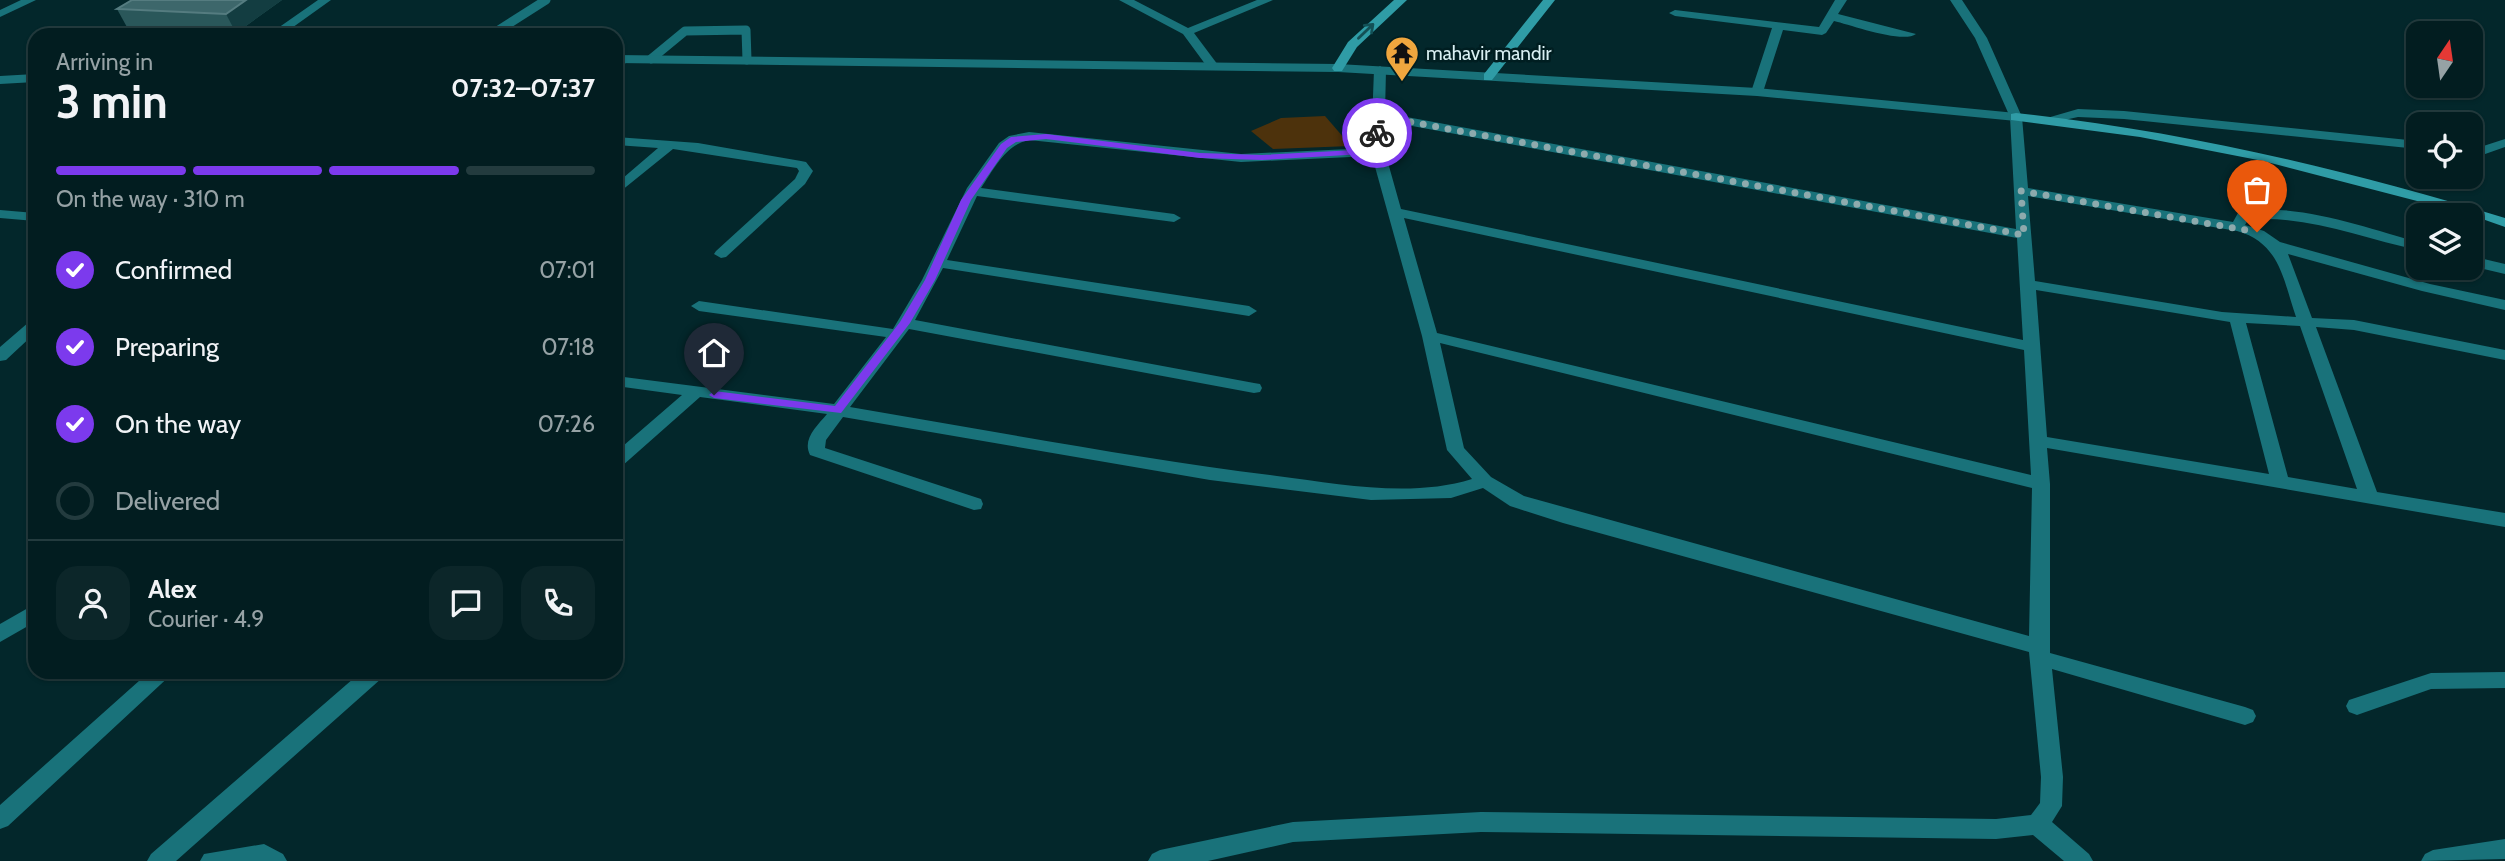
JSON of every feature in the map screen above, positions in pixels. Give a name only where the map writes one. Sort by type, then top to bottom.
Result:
[{"type":"main road","points":[[1338,68],[1352,45],[1401,0]]},
{"type":"main road","points":[[1488,77],[1549,0]]},
{"type":"main road","points":[[2016,117],[2127,129],[2201,142],[2405,193],[2505,223]]},
{"type":"street","points":[[0,14],[30,0]]},
{"type":"street","points":[[284,28],[325,0]]},
{"type":"street","points":[[1125,0],[1187,32],[1212,65]]},
{"type":"street","points":[[1187,32],[1267,0]]},
{"type":"street","points":[[1675,13],[1822,32],[1841,0]]},
{"type":"street","points":[[1160,861],[1293,832],[1481,821],[1996,829],[2037,824],[2051,806],[2051,796],[2039,652],[2041,484],[2016,117],[1982,38],[1956,0]]},
{"type":"street","points":[[1831,16],[1910,34]]},
{"type":"street","points":[[1757,92],[1777,27]]},
{"type":"street","points":[[623,62],[651,59],[1338,68],[1757,92],[2016,117]]},
{"type":"street","points":[[1380,70],[1378,152],[1430,336],[1456,450],[1485,481],[1517,501],[1570,518],[2039,652],[2245,716]]},
{"type":"street","points":[[0,80],[28,78]]},
{"type":"street","points":[[2046,120],[2078,113],[2124,115],[2406,144]]},
{"type":"street","points":[[1378,116],[2024,235]]},
{"type":"street","points":[[974,504],[816,451],[817,439],[901,328],[938,262],[972,191],[1004,146],[1029,136],[1241,158],[1378,152]]},
{"type":"street","points":[[623,141],[671,144],[801,165],[806,171],[800,180],[721,254]]},
{"type":"street","points":[[2483,151],[2505,143]]},
{"type":"street","points":[[623,185],[671,144]]},
{"type":"street","points":[[972,191],[1174,218]]},
{"type":"street","points":[[2021,191],[2237,227],[2257,232],[2277,246],[2427,288],[2505,305]]},
{"type":"street","points":[[1395,212],[2031,346]]},
{"type":"street","points":[[0,214],[28,216]]},
{"type":"street","points":[[2237,227],[2243,216],[2265,215],[2343,228],[2406,243]]},
{"type":"street","points":[[2277,246],[2370,499]]},
{"type":"street","points":[[938,262],[1249,311]]},
{"type":"street","points":[[2483,264],[2505,269]]},
{"type":"street","points":[[2027,284],[2237,319],[2354,325],[2505,355]]},
{"type":"street","points":[[699,306],[901,328],[1254,388]]},
{"type":"street","points":[[2237,319],[2280,483]]},
{"type":"street","points":[[0,356],[28,331]]},
{"type":"street","points":[[1430,336],[2041,484]]},
{"type":"street","points":[[623,382],[837,410],[1139,463],[1371,494],[1451,492],[1485,481]]},
{"type":"street","points":[[623,456],[696,392]]},
{"type":"street","points":[[2038,441],[2505,520]]},
{"type":"street","points":[[0,634],[28,616]]},
{"type":"street","points":[[0,819],[155,679]]},
{"type":"street","points":[[159,861],[367,679]]},
{"type":"street","points":[[2357,706],[2431,681],[2505,680]]},
{"type":"street","points":[[2037,824],[2081,861]]},
{"type":"street","points":[[2433,861],[2505,849]]},
{"type":"street","points":[[212,861],[264,855],[275,861]]},
{"type":"lane","points":[[502,28],[546,0]]},
{"type":"lane","points":[[651,59],[685,31],[746,30],[747,60]]},
{"type":"shaded area","points":[[1325,116],[1351,146],[1273,149],[1251,131],[1281,118]]},
{"type":"building","points":[[132,0],[246,0],[226,14],[117,9]]},
{"type":"way so far","points":[[1377,133],[1378,116],[2024,235],[2021,191],[2257,232]]},
{"type":"place","name":"mahavir mandir","points":[[1402,83]]},
{"type":"route","points":[[714,395],[837,410],[905,323],[930,280],[966,200],[1004,146],[1014,139],[1046,137],[1200,156],[1262,158],[1378,152],[1377,133]]}]
